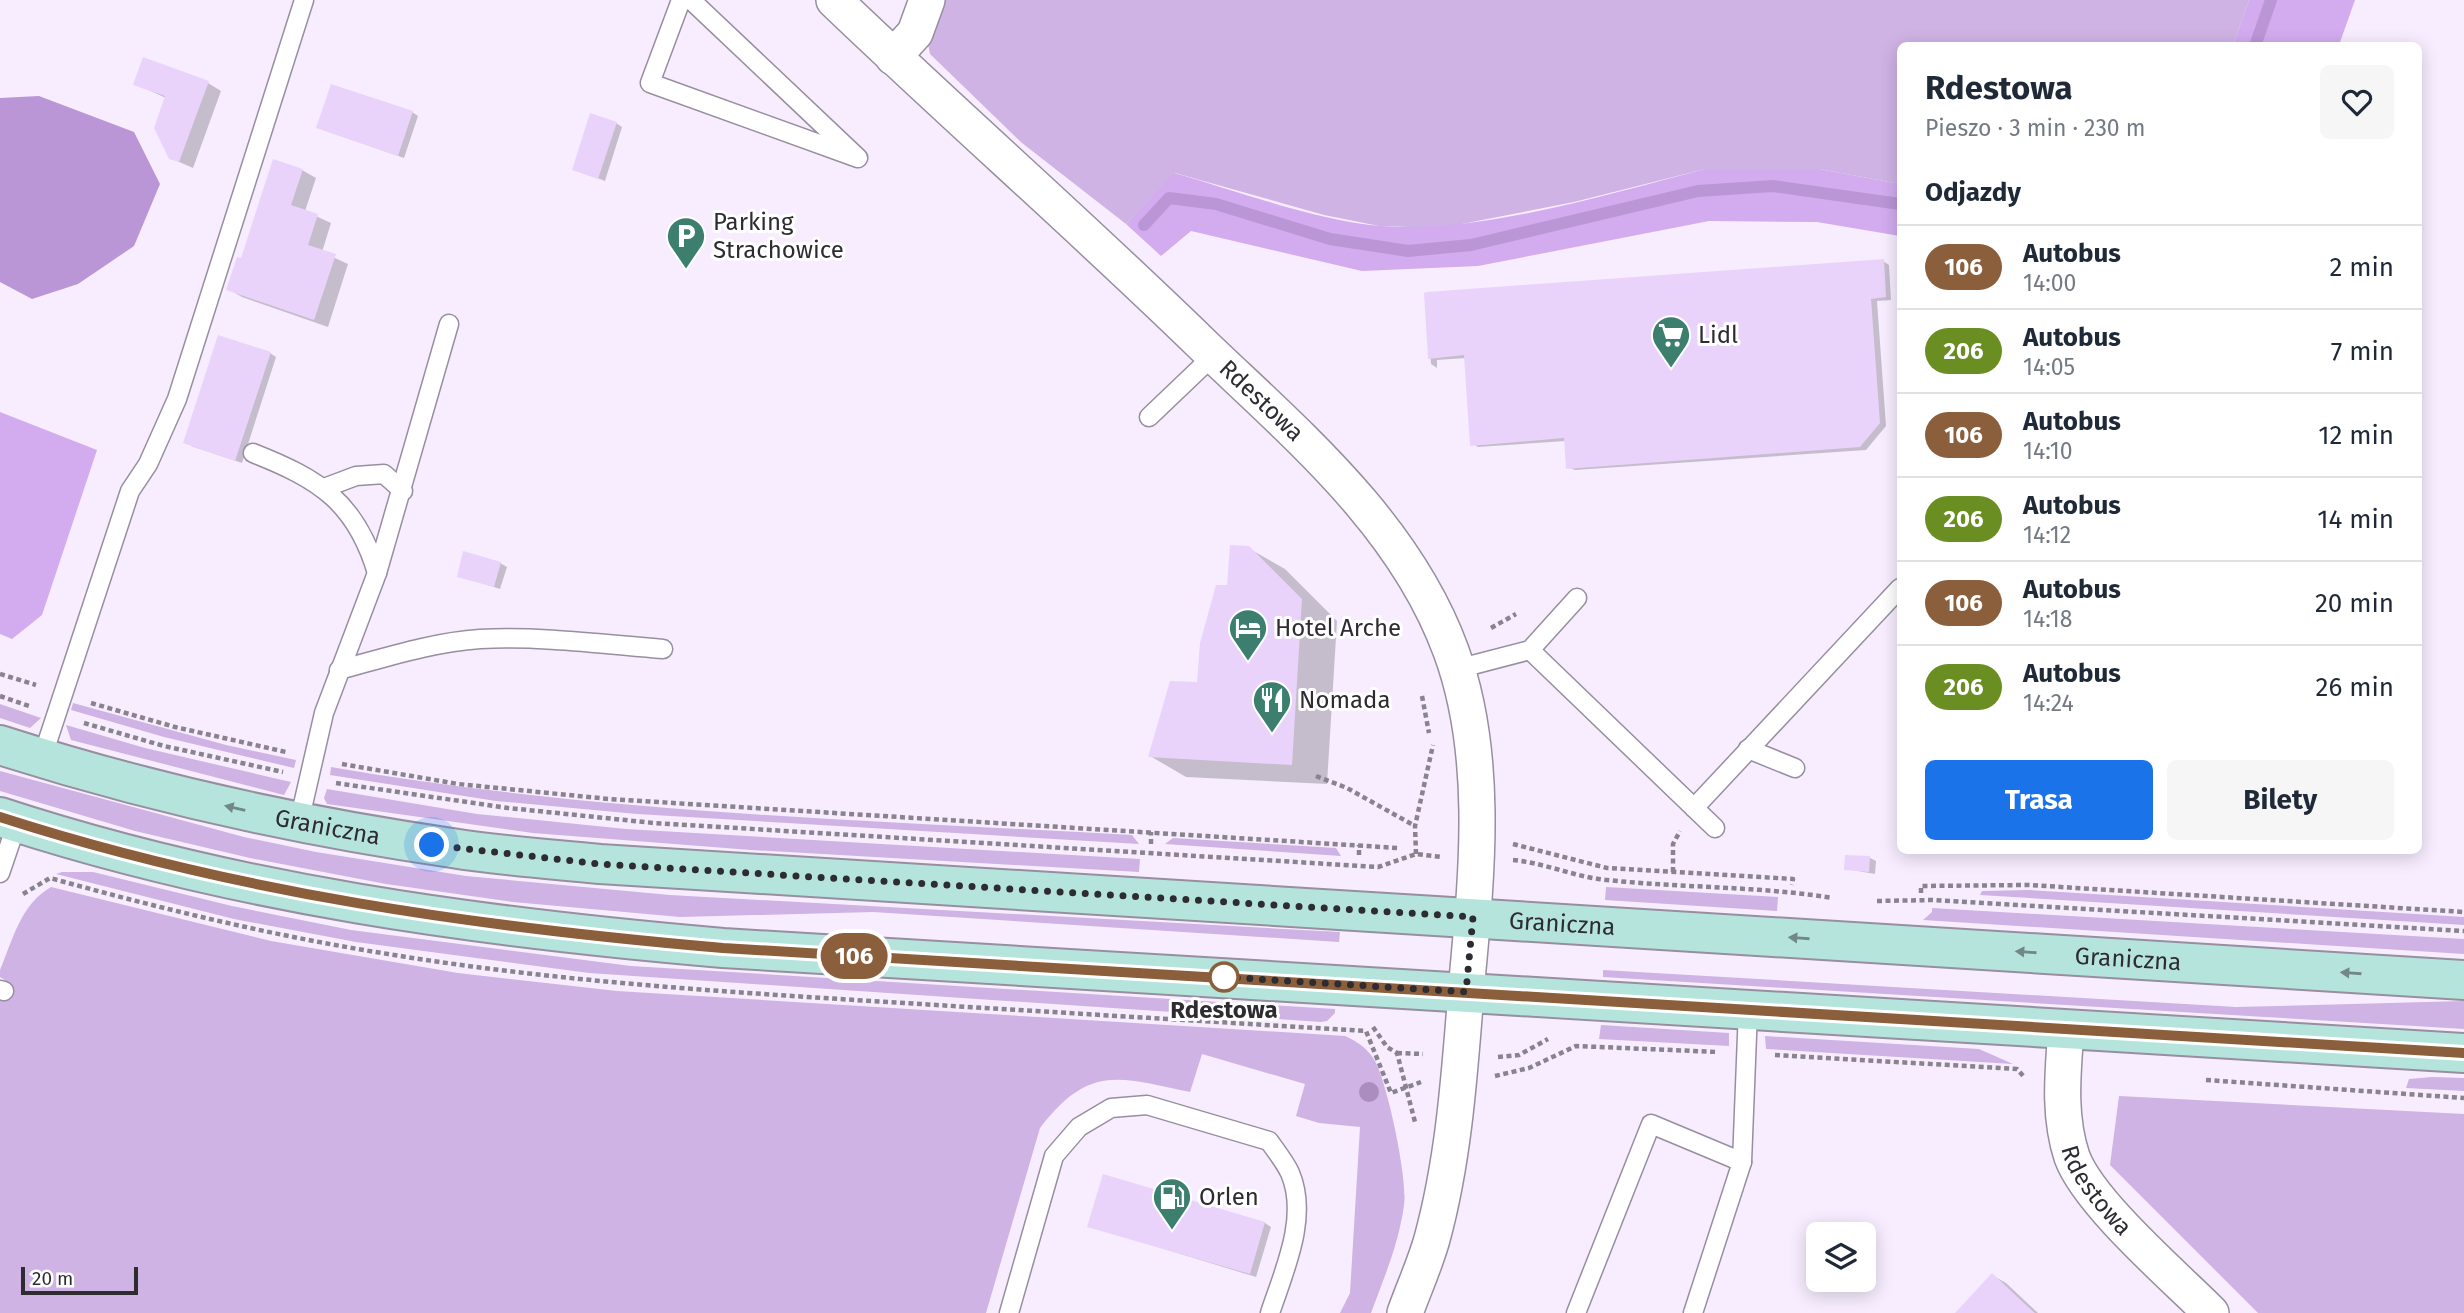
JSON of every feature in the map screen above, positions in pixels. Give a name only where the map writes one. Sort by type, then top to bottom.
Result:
[{"type":"main road","name":"Graniczna","points":[[0,745],[110,778],[299,822],[454,849],[600,864],[2464,980]]},
{"type":"main road","points":[[8,820],[149,860],[287,893],[479,924],[723,948],[2464,1054]]},
{"type":"street","name":"Rdestowa","points":[[834,0],[1108,252],[1321,459],[1381,526],[1419,582],[1436,615],[1457,669],[1467,709],[1474,761],[1476,864],[1466,992],[1446,1177],[1431,1242],[1405,1313]]},
{"type":"street","points":[[893,57],[915,33],[927,0]]},
{"type":"street","name":"Rdestowa","points":[[2066,1029],[2062,1094],[2073,1158],[2088,1188],[2211,1313]]},
{"type":"lane","points":[[42,758],[130,491],[148,464],[177,399],[304,0]]},
{"type":"lane","points":[[681,0],[650,83],[858,158],[691,0]]},
{"type":"lane","points":[[299,822],[324,713],[377,573],[403,491],[449,324]]},
{"type":"lane","points":[[1149,417],[1214,355]]},
{"type":"lane","points":[[253,453],[289,468],[324,488],[367,539],[377,573]]},
{"type":"lane","points":[[324,488],[356,475],[384,474],[403,491]]},
{"type":"lane","points":[[1690,815],[1748,749],[1897,591]]},
{"type":"lane","points":[[1457,669],[1530,650],[1577,598]]},
{"type":"lane","points":[[339,670],[407,652],[479,639],[569,641],[663,649]]},
{"type":"lane","points":[[1530,650],[1690,815],[1715,828]]},
{"type":"lane","points":[[1748,749],[1795,768]]},
{"type":"lane","points":[[0,873],[8,820]]},
{"type":"lane","points":[[1693,1313],[1742,1161],[1748,1010]]},
{"type":"lane","points":[[1009,1313],[1055,1156],[1079,1127],[1111,1108],[1147,1105],[1269,1141],[1291,1174],[1296,1209],[1294,1239],[1270,1313]]},
{"type":"lane","points":[[1576,1313],[1651,1124],[1742,1161]]},
{"type":"path","points":[[1480,632],[1516,614]]},
{"type":"path","points":[[0,674],[175,727],[315,759],[458,784],[609,799],[1398,848]]},
{"type":"path","points":[[1420,683],[1429,733]]},
{"type":"path","points":[[0,696],[33,707]]},
{"type":"path","points":[[81,722],[164,746],[293,775]]},
{"type":"path","points":[[1416,854],[1415,826],[1436,730]]},
{"type":"path","points":[[1316,776],[1348,788],[1415,826]]},
{"type":"path","points":[[328,782],[508,808],[667,824],[1378,866],[1416,854],[1437,857]]},
{"type":"path","points":[[1673,872],[1673,844],[1690,815]]},
{"type":"path","points":[[1151,832],[1151,844]]},
{"type":"path","points":[[1509,840],[1522,849],[1592,866],[1793,879],[1792,886]]},
{"type":"path","points":[[1359,845],[1359,855]]},
{"type":"path","points":[[1516,861],[1545,864],[1591,878],[1766,889],[1838,899]]},
{"type":"path","points":[[1921,893],[1921,886],[2029,885],[2464,912]]},
{"type":"path","points":[[1871,901],[1944,900],[2464,931]]},
{"type":"path","points":[[1372,1024],[1387,1047],[1397,1052],[1421,1054]]},
{"type":"path","points":[[1491,1057],[1519,1055],[1537,1047],[1554,1033]]},
{"type":"path","points":[[1486,1081],[1530,1068],[1576,1046],[2017,1069],[2029,1083],[2031,1094],[2062,1094]]},
{"type":"path","points":[[1397,1052],[1416,1128]]},
{"type":"path","points":[[2200,1079],[2464,1098]]},
{"type":"shaded area","points":[[944,0],[2249,0],[2234,42],[1897,42],[1897,183],[1819,169],[1705,169],[1574,202],[1441,228],[1379,226],[1324,215],[1175,173],[1126,224],[1022,143],[930,54],[928,44]]},
{"type":"shaded area","points":[[2249,0],[2355,0],[2340,42],[2234,42]]},
{"type":"shaded area","points":[[39,96],[134,132],[160,184],[134,246],[78,284],[32,299],[0,282],[0,98]]},
{"type":"shaded area","points":[[1705,169],[1819,169],[1897,183],[1897,235],[1817,222],[1709,221],[1478,266],[1362,271],[1191,231],[1161,256],[1126,224],[1174,173],[1330,218],[1381,226],[1460,224],[1586,200]]},
{"type":"shaded area","points":[[0,412],[97,450],[42,615],[12,639],[0,634]]},
{"type":"shaded area","points":[[73,703],[226,745],[296,760],[294,768],[164,737],[71,710]]},
{"type":"shaded area","points":[[0,704],[41,718],[30,728],[0,718]]},
{"type":"shaded area","points":[[66,725],[145,748],[291,782],[284,795],[71,740]]},
{"type":"shaded area","points":[[331,767],[431,783],[630,805],[1132,835],[1139,844],[637,814],[496,801],[330,775]]},
{"type":"shaded area","points":[[0,771],[244,837],[316,852],[466,876],[670,895],[1340,932],[1339,942],[873,912],[680,917],[513,902],[386,884],[250,858],[135,831],[0,791]]},
{"type":"shaded area","points":[[327,789],[477,814],[626,829],[1140,859],[1139,872],[751,850],[533,833],[327,804],[324,798]]},
{"type":"shaded area","points":[[1173,838],[1336,848],[1341,856],[1165,844]]},
{"type":"shaded area","points":[[93,872],[232,906],[351,930],[631,966],[1335,1009],[1335,1013],[1327,1021],[1321,1022],[589,973],[356,942],[234,919],[56,874]]},
{"type":"shaded area","points":[[51,887],[271,941],[458,973],[617,991],[1345,1036],[1359,1043],[1370,1054],[1386,1092],[1403,1176],[1404,1205],[1399,1233],[1371,1313],[1340,1313],[1350,1293],[1360,1127],[1319,1123],[1296,1116],[1305,1084],[1202,1054],[1190,1092],[1125,1080],[1091,1084],[1058,1107],[1040,1128],[986,1313],[0,1313],[0,1001],[6,981],[0,977],[0,970],[25,913],[41,894]]},
{"type":"shaded area","points":[[1606,887],[1778,897],[1777,911],[1605,900]]},
{"type":"shaded area","points":[[2028,890],[2464,917],[2464,925],[1980,895],[1982,891]]},
{"type":"shaded area","points":[[1932,908],[2464,939],[2464,954],[1923,920],[1932,912]]},
{"type":"shaded area","points":[[1603,970],[2236,1007],[2464,1001],[2464,1029],[1603,977]]},
{"type":"shaded area","points":[[1601,1025],[1729,1033],[1729,1046],[1599,1039]]},
{"type":"shaded area","points":[[1765,1036],[1979,1049],[2013,1064],[1766,1049]]},
{"type":"shaded area","points":[[2464,1078],[2464,1091],[2406,1088],[2409,1079]]},
{"type":"shaded area","points":[[2119,1096],[2464,1114],[2464,1313],[2258,1313],[2110,1165]]},
{"type":"building","points":[[143,57],[209,81],[179,162],[169,159],[154,128],[165,96],[133,85]]},
{"type":"building","points":[[331,84],[413,111],[398,156],[316,128]]},
{"type":"building","points":[[590,113],[617,122],[598,179],[572,170]]},
{"type":"building","points":[[273,159],[303,169],[291,205],[318,214],[308,245],[336,254],[314,320],[226,290],[237,257],[241,258]]},
{"type":"building","name":"Lidl","points":[[1884,259],[1886,297],[1871,299],[1880,423],[1860,447],[1566,469],[1564,438],[1470,446],[1464,355],[1428,359],[1424,293],[1427,292]]},
{"type":"building","points":[[218,335],[271,352],[235,461],[183,443]]},
{"type":"building","name":"Hotel Arche","points":[[1230,545],[1249,546],[1302,599],[1292,765],[1148,757],[1170,681],[1197,682],[1200,643],[1216,585],[1227,585]]},
{"type":"building","points":[[463,551],[501,562],[494,587],[457,577]]},
{"type":"building","points":[[1845,855],[1870,856],[1869,872],[1844,870]]},
{"type":"building","points":[[1103,1174],[1265,1222],[1250,1274],[1087,1227]]},
{"type":"building","points":[[1992,1273],[2027,1306],[2035,1313],[1955,1313]]},
{"type":"waterway","points":[[2256,42],[2271,0]]},
{"type":"waterway","points":[[1144,225],[1169,198],[1216,204],[1330,239],[1408,251],[1471,245],[1698,191],[1773,186],[1897,204]]},
{"type":"bus line","name":"106","points":[[0,817],[149,860],[287,893],[479,924],[602,938],[723,948],[2464,1053]]},
{"type":"place","name":"Parking Strachowice","points":[[686,270]]},
{"type":"place","name":"Lidl","points":[[1671,369]]},
{"type":"place","name":"Hotel Arche","points":[[1248,662]]},
{"type":"place","name":"Nomada","points":[[1272,734]]},
{"type":"place","name":"Rdestowa","points":[[1224,977]]},
{"type":"place","name":"Orlen","points":[[1172,1231]]},
{"type":"route","points":[[432,845],[600,864],[1473,917],[1466,992],[1224,977]]}]
